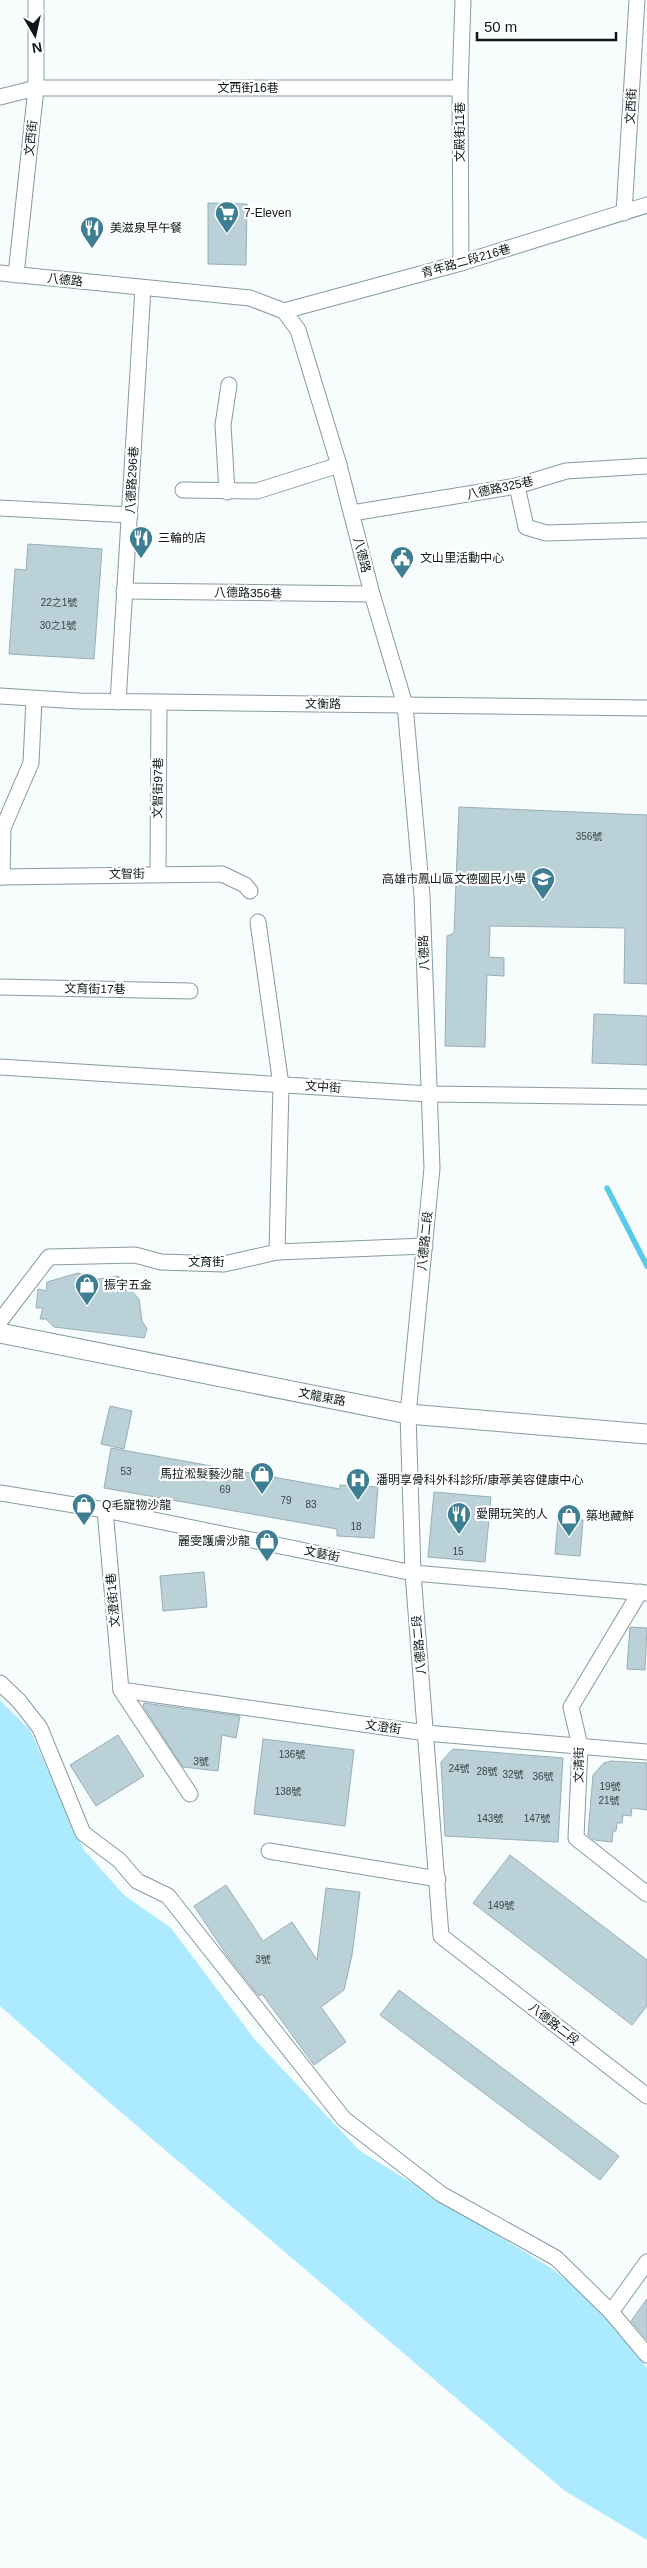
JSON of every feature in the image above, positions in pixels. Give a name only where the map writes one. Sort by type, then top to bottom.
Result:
[{"type":"street","name":"文西街","points":[[16,274],[36,88],[36,0]]},
{"type":"street","name":"文殿街11巷","points":[[461,263],[460,88],[463,0]]},
{"type":"street","name":"文西街","points":[[624,213],[637,0]]},
{"type":"street","name":"文西街16巷","points":[[0,97],[36,88],[460,88]]},
{"type":"street","name":"青年路二段216巷","points":[[284,311],[461,263],[647,205]]},
{"type":"street","name":"八德路","points":[[0,273],[250,298],[284,311],[298,330],[339,466],[372,594],[405,705],[422,896],[429,1094]]},
{"type":"street","name":"八德路296巷","points":[[118,702],[143,288]]},
{"type":"street","points":[[227,492],[223,425],[228,385]]},
{"type":"street","points":[[183,490],[257,491],[339,466]]},
{"type":"street","name":"八德路325巷","points":[[352,513],[517,486],[566,471],[647,466]]},
{"type":"street","points":[[517,486],[526,527],[546,533],[647,530]]},
{"type":"street","points":[[0,508],[130,515]]},
{"type":"street","name":"八德路356巷","points":[[124,591],[372,594]]},
{"type":"street","name":"文衡路","points":[[0,696],[118,702],[647,708]]},
{"type":"street","points":[[1,877],[3,828],[31,763],[34,699]]},
{"type":"street","name":"文智街97巷","points":[[158,873],[159,702]]},
{"type":"street","name":"文智街","points":[[1,877],[158,873],[222,874],[245,885],[250,890]]},
{"type":"street","points":[[258,922],[281,1085],[277,1252],[425,1246]]},
{"type":"street","name":"文育街17巷","points":[[0,986],[190,991]]},
{"type":"street","name":"文中街","points":[[0,1067],[429,1094],[647,1097]]},
{"type":"street","name":"八德路二段","points":[[429,1094],[432,1168],[408,1414],[413,1573],[441,1936],[647,2096]]},
{"type":"street","name":"文育街","points":[[0,1321],[49,1258],[135,1255],[161,1262],[224,1264],[277,1252]]},
{"type":"street","name":"文龍東路","points":[[0,1333],[408,1414],[647,1434]]},
{"type":"street","name":"文藝街","points":[[0,1493],[105,1510],[413,1573],[644,1592]]},
{"type":"street","name":"文澄街1巷","points":[[105,1510],[121,1690]]},
{"type":"street","name":"文清街","points":[[644,1592],[571,1707],[580,1746],[576,1838],[647,1894]]},
{"type":"street","points":[[0,1683],[19,1701],[40,1728],[83,1833],[119,1860],[137,1882],[168,1896],[344,2120],[441,2194],[556,2258],[611,2312],[647,2355]]},
{"type":"street","points":[[121,1690],[190,1794]]},
{"type":"street","name":"文澄街","points":[[121,1690],[426,1733],[647,1752]]},
{"type":"street","points":[[269,1851],[438,1878]]},
{"type":"street","points":[[611,2312],[647,2262]]},
{"type":"shaded area","points":[[0,1700],[30,1730],[84,1850],[124,1895],[171,1928],[256,2041],[360,2151],[551,2268],[587,2296],[647,2368],[647,2540],[565,2491],[109,2102],[0,2006]]},
{"type":"building","name":"7-Eleven","points":[[208,203],[247,204],[246,265],[208,264]]},
{"type":"building","points":[[28,544],[102,549],[94,659],[9,654],[15,569],[26,570]]},
{"type":"building","points":[[459,807],[647,815],[647,984],[624,983],[625,928],[490,926],[489,957],[504,958],[504,976],[487,975],[485,1047],[445,1046],[447,936],[454,933]]},
{"type":"building","points":[[594,1014],[647,1016],[647,1065],[592,1063]]},
{"type":"building","name":"振宇五金","points":[[78,1273],[99,1279],[118,1276],[139,1299],[142,1321],[147,1329],[144,1338],[54,1327],[46,1319],[40,1319],[43,1308],[36,1308],[38,1289],[46,1291],[47,1282]]},
{"type":"building","points":[[110,1406],[132,1411],[124,1449],[101,1444]]},
{"type":"building","points":[[111,1448],[340,1489],[340,1485],[378,1487],[374,1538],[337,1536],[337,1529],[104,1488]]},
{"type":"building","points":[[434,1492],[491,1497],[485,1562],[428,1557]]},
{"type":"building","name":"築地藏鮮","points":[[558,1518],[583,1520],[580,1556],[555,1554]]},
{"type":"building","points":[[204,1572],[207,1607],[163,1611],[160,1576]]},
{"type":"building","points":[[630,1627],[647,1628],[645,1670],[627,1669]]},
{"type":"building","points":[[144,1703],[240,1716],[236,1738],[222,1735],[218,1771],[183,1767],[143,1706]]},
{"type":"building","points":[[118,1735],[144,1776],[96,1806],[70,1765]]},
{"type":"building","points":[[263,1739],[354,1750],[345,1826],[254,1814]]},
{"type":"building","points":[[453,1749],[563,1758],[558,1842],[445,1836],[441,1762]]},
{"type":"building","points":[[611,1761],[647,1763],[647,1810],[632,1808],[631,1816],[623,1815],[622,1823],[617,1823],[616,1831],[613,1831],[612,1842],[594,1840],[588,1835],[593,1775],[604,1763]]},
{"type":"building","points":[[510,1855],[647,1960],[647,2006],[632,2025],[473,1903]]},
{"type":"building","points":[[226,1885],[263,1941],[292,1922],[317,1960],[326,1888],[360,1892],[352,1955],[344,1990],[321,2007],[346,2042],[314,2065],[262,1994],[259,1996],[226,1954],[194,1906]]},
{"type":"building","points":[[399,1990],[619,2156],[600,2180],[380,2015]]},
{"type":"building","points":[[647,2299],[647,2340],[631,2321]]},
{"type":"waterway","points":[[607,1188],[647,1266]]},
{"type":"place","name":"7-Eleven","points":[[227,234]]},
{"type":"place","name":"美滋泉早午餐","points":[[92,249]]},
{"type":"place","name":"三輪的店","points":[[141,559]]},
{"type":"place","name":"文山里活動中心","points":[[402,579]]},
{"type":"place","name":"高雄市鳳山區文德國民小學","points":[[543,900]]},
{"type":"place","name":"振宇五金","points":[[87,1306]]},
{"type":"place","name":"馬拉淞髮藝沙龍","points":[[262,1495]]},
{"type":"place","name":"潘明享骨科外科診所/康葶美容健康中心","points":[[358,1501]]},
{"type":"place","name":"Q毛寵物沙龍","points":[[84,1526]]},
{"type":"place","name":"愛開玩笑的人","points":[[459,1535]]},
{"type":"place","name":"築地藏鮮","points":[[569,1537]]},
{"type":"place","name":"麗雯護膚沙龍","points":[[267,1562]]}]
